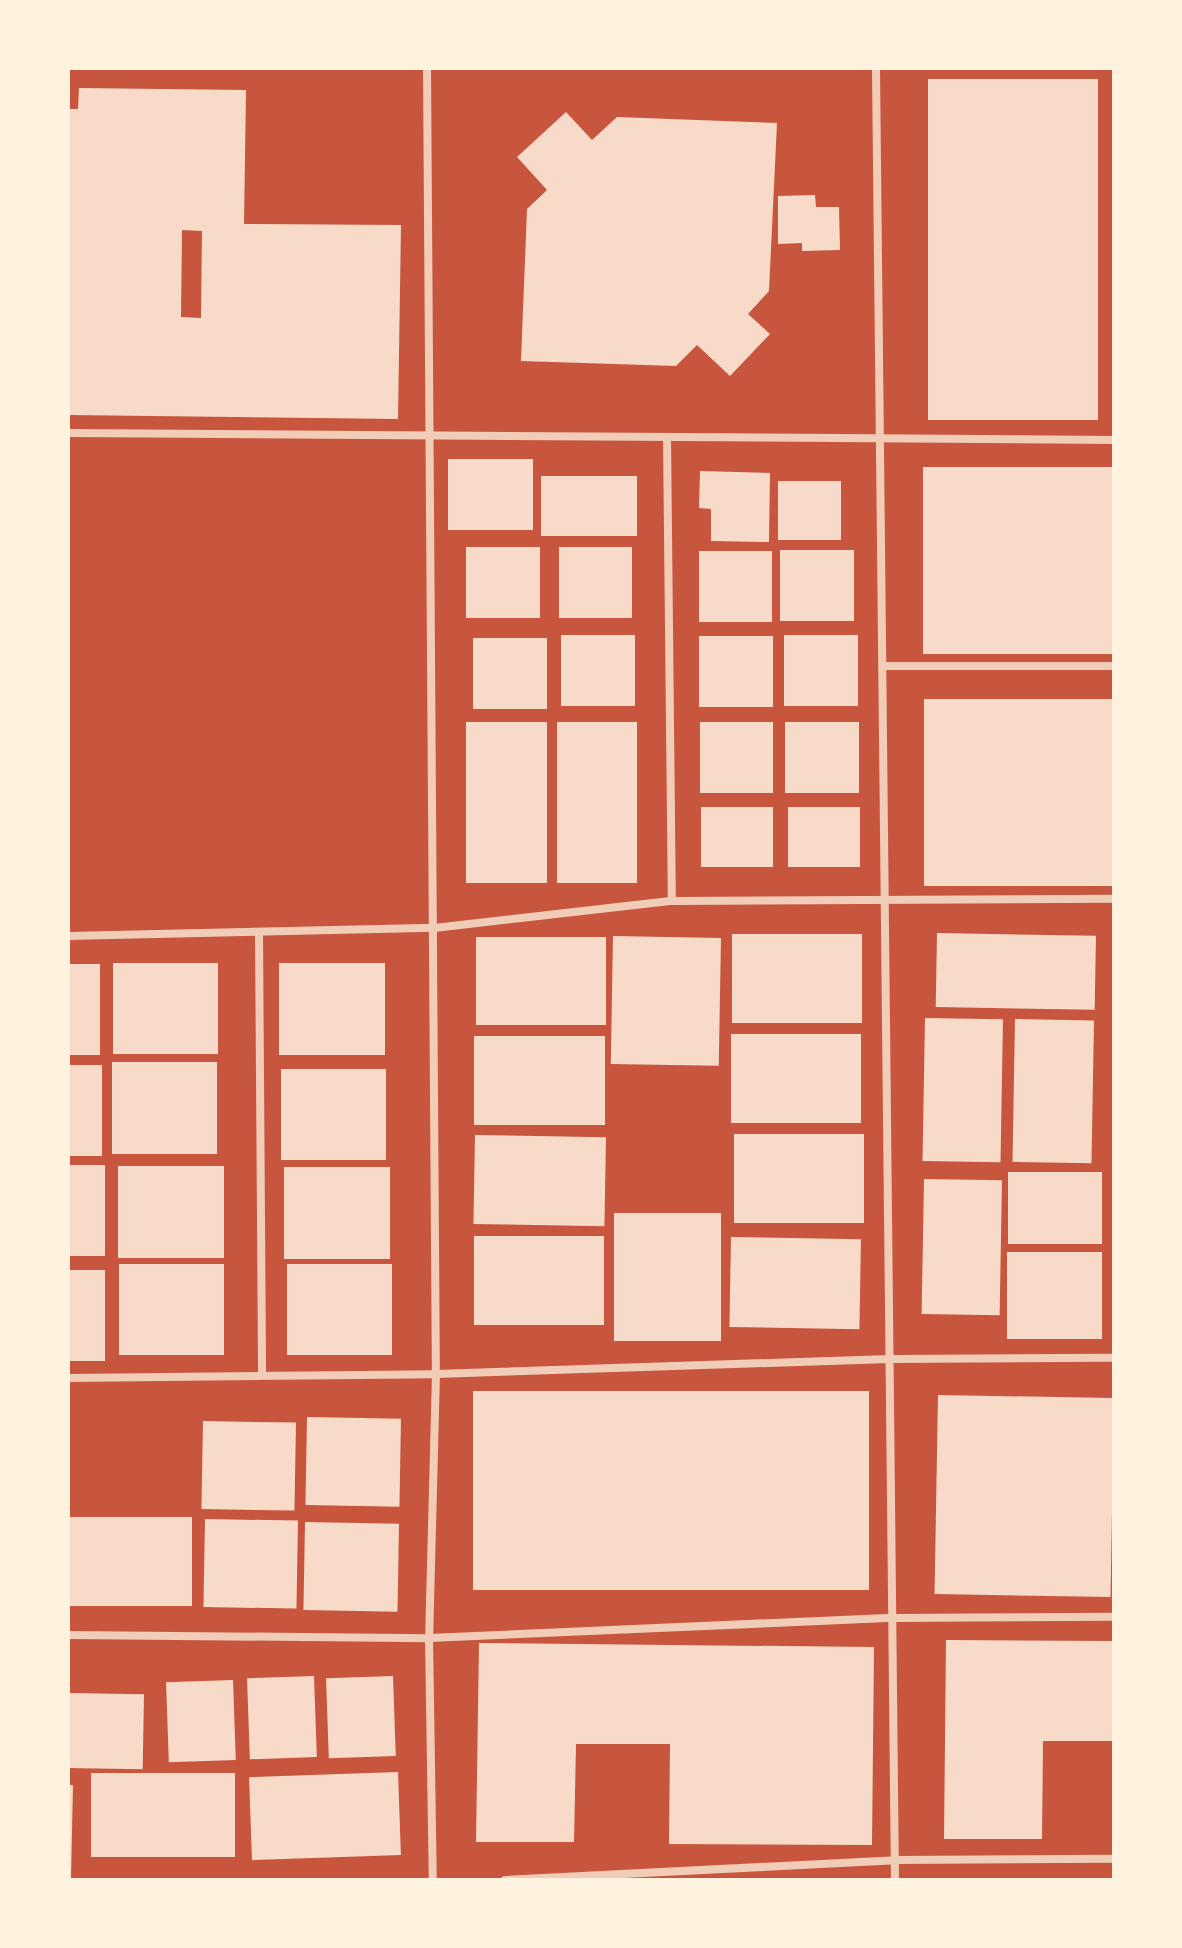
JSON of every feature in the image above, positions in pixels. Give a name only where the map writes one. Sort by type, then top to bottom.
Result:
[{"type":"street","points":[[427,68],[436,1374],[429,1638],[433,1880]]},
{"type":"street","points":[[876,68],[895,1880]]},
{"type":"street","points":[[68,433],[1114,440]]},
{"type":"street","points":[[667,437],[672,901]]},
{"type":"street","points":[[883,666],[1114,666]]},
{"type":"street","points":[[68,936],[434,928],[672,901],[1114,899]]},
{"type":"street","points":[[259,933],[262,1374]]},
{"type":"street","points":[[68,1378],[436,1374],[890,1359],[1114,1358]]},
{"type":"street","points":[[68,1635],[429,1638],[893,1618],[1114,1617]]},
{"type":"street","points":[[505,1880],[895,1860],[1114,1859]]},
{"type":"building","points":[[928,79],[1098,79],[1098,420],[928,420]]},
{"type":"building","points":[[79,88],[246,90],[244,224],[401,225],[398,419],[68,415],[68,109],[78,109]],"holes":[[[182,230],[202,231],[201,318],[181,317]]]},
{"type":"building","points":[[566,112],[592,140],[617,117],[777,123],[769,291],[748,314],[770,334],[730,376],[697,345],[676,366],[521,361],[527,209],[547,190],[517,157]]},
{"type":"building","points":[[815,195],[816,207],[839,207],[840,250],[802,251],[802,243],[778,244],[778,196]]},
{"type":"building","points":[[448,459],[533,459],[533,530],[448,530]]},
{"type":"building","points":[[923,467],[1114,467],[1114,654],[923,654]]},
{"type":"building","points":[[700,471],[770,473],[769,542],[711,541],[711,509],[699,508]]},
{"type":"building","points":[[541,476],[637,476],[637,536],[541,536]]},
{"type":"building","points":[[778,481],[841,481],[841,540],[778,540]]},
{"type":"building","points":[[466,547],[540,547],[540,618],[466,618]]},
{"type":"building","points":[[559,547],[632,547],[632,618],[559,618]]},
{"type":"building","points":[[780,550],[854,550],[854,621],[780,621]]},
{"type":"building","points":[[699,551],[772,551],[772,622],[699,622]]},
{"type":"building","points":[[561,635],[635,635],[635,706],[561,706]]},
{"type":"building","points":[[784,635],[858,635],[858,706],[784,706]]},
{"type":"building","points":[[699,636],[773,636],[773,707],[699,707]]},
{"type":"building","points":[[473,638],[547,638],[547,709],[473,709]]},
{"type":"building","points":[[924,699],[1114,699],[1114,886],[924,886]]},
{"type":"building","points":[[466,722],[547,722],[547,883],[466,883]]},
{"type":"building","points":[[557,722],[637,722],[637,883],[557,883]]},
{"type":"building","points":[[700,722],[773,722],[773,793],[700,793]]},
{"type":"building","points":[[785,722],[859,722],[859,793],[785,793]]},
{"type":"building","points":[[701,807],[773,807],[773,867],[701,867]]},
{"type":"building","points":[[788,807],[860,807],[860,867],[788,867]]},
{"type":"building","points":[[937,933],[1096,936],[1095,1010],[936,1007]]},
{"type":"building","points":[[732,934],[862,934],[862,1023],[732,1023]]},
{"type":"building","points":[[613,936],[721,938],[719,1066],[611,1064]]},
{"type":"building","points":[[476,937],[606,937],[606,1025],[476,1025]]},
{"type":"building","points":[[113,963],[218,963],[218,1054],[113,1054]]},
{"type":"building","points":[[279,963],[385,963],[385,1055],[279,1055]]},
{"type":"building","points":[[68,964],[100,964],[100,1055],[68,1055]]},
{"type":"building","points":[[925,1018],[1003,1019],[1000,1162],[923,1161]]},
{"type":"building","points":[[1015,1019],[1094,1020],[1091,1163],[1013,1162]]},
{"type":"building","points":[[731,1034],[861,1034],[861,1123],[731,1123]]},
{"type":"building","points":[[474,1036],[605,1036],[605,1125],[474,1125]]},
{"type":"building","points":[[112,1062],[217,1062],[217,1154],[112,1154]]},
{"type":"building","points":[[68,1065],[102,1065],[102,1156],[68,1156]]},
{"type":"building","points":[[281,1069],[386,1069],[386,1160],[281,1160]]},
{"type":"building","points":[[734,1134],[864,1134],[864,1223],[734,1223]]},
{"type":"building","points":[[475,1135],[606,1137],[604,1226],[473,1224]]},
{"type":"building","points":[[68,1165],[105,1165],[105,1256],[68,1256]]},
{"type":"building","points":[[118,1166],[224,1166],[224,1258],[118,1258]]},
{"type":"building","points":[[284,1167],[390,1167],[390,1259],[284,1259]]},
{"type":"building","points":[[1008,1172],[1102,1172],[1102,1244],[1008,1244]]},
{"type":"building","points":[[924,1179],[1002,1180],[1000,1315],[922,1314]]},
{"type":"building","points":[[614,1213],[721,1213],[721,1341],[614,1341]]},
{"type":"building","points":[[474,1236],[604,1236],[604,1325],[474,1325]]},
{"type":"building","points":[[731,1237],[861,1239],[859,1329],[729,1327]]},
{"type":"building","points":[[1007,1252],[1102,1252],[1102,1339],[1007,1339]]},
{"type":"building","points":[[119,1264],[224,1264],[224,1355],[119,1355]]},
{"type":"building","points":[[287,1264],[392,1264],[392,1355],[287,1355]]},
{"type":"building","points":[[68,1270],[105,1270],[105,1361],[68,1361]]},
{"type":"building","points":[[473,1391],[869,1391],[869,1590],[473,1590]]},
{"type":"building","points":[[938,1395],[1114,1398],[1111,1597],[935,1594]]},
{"type":"building","points":[[307,1417],[401,1419],[399,1507],[305,1505]]},
{"type":"building","points":[[203,1421],[296,1423],[294,1511],[201,1509]]},
{"type":"building","points":[[68,1517],[192,1517],[192,1606],[68,1606]]},
{"type":"building","points":[[205,1519],[298,1521],[296,1609],[203,1607]]},
{"type":"building","points":[[305,1522],[399,1524],[397,1612],[303,1610]]},
{"type":"building","points":[[946,1640],[1114,1641],[1114,1741],[1043,1741],[1042,1839],[944,1839]]},
{"type":"building","points":[[479,1643],[874,1647],[872,1845],[669,1844],[670,1744],[576,1744],[574,1842],[476,1842]]},
{"type":"building","points":[[314,1676],[317,1757],[250,1759],[247,1678]]},
{"type":"building","points":[[393,1676],[396,1756],[329,1758],[326,1678]]},
{"type":"building","points":[[233,1680],[236,1760],[169,1762],[166,1682]]},
{"type":"building","points":[[68,1693],[144,1694],[143,1769],[68,1768]]},
{"type":"building","points":[[398,1772],[401,1855],[252,1860],[249,1777]]},
{"type":"building","points":[[91,1773],[235,1773],[235,1857],[91,1857]]},
{"type":"building","points":[[68,1785],[73,1785],[71,1878],[68,1878]]}]
